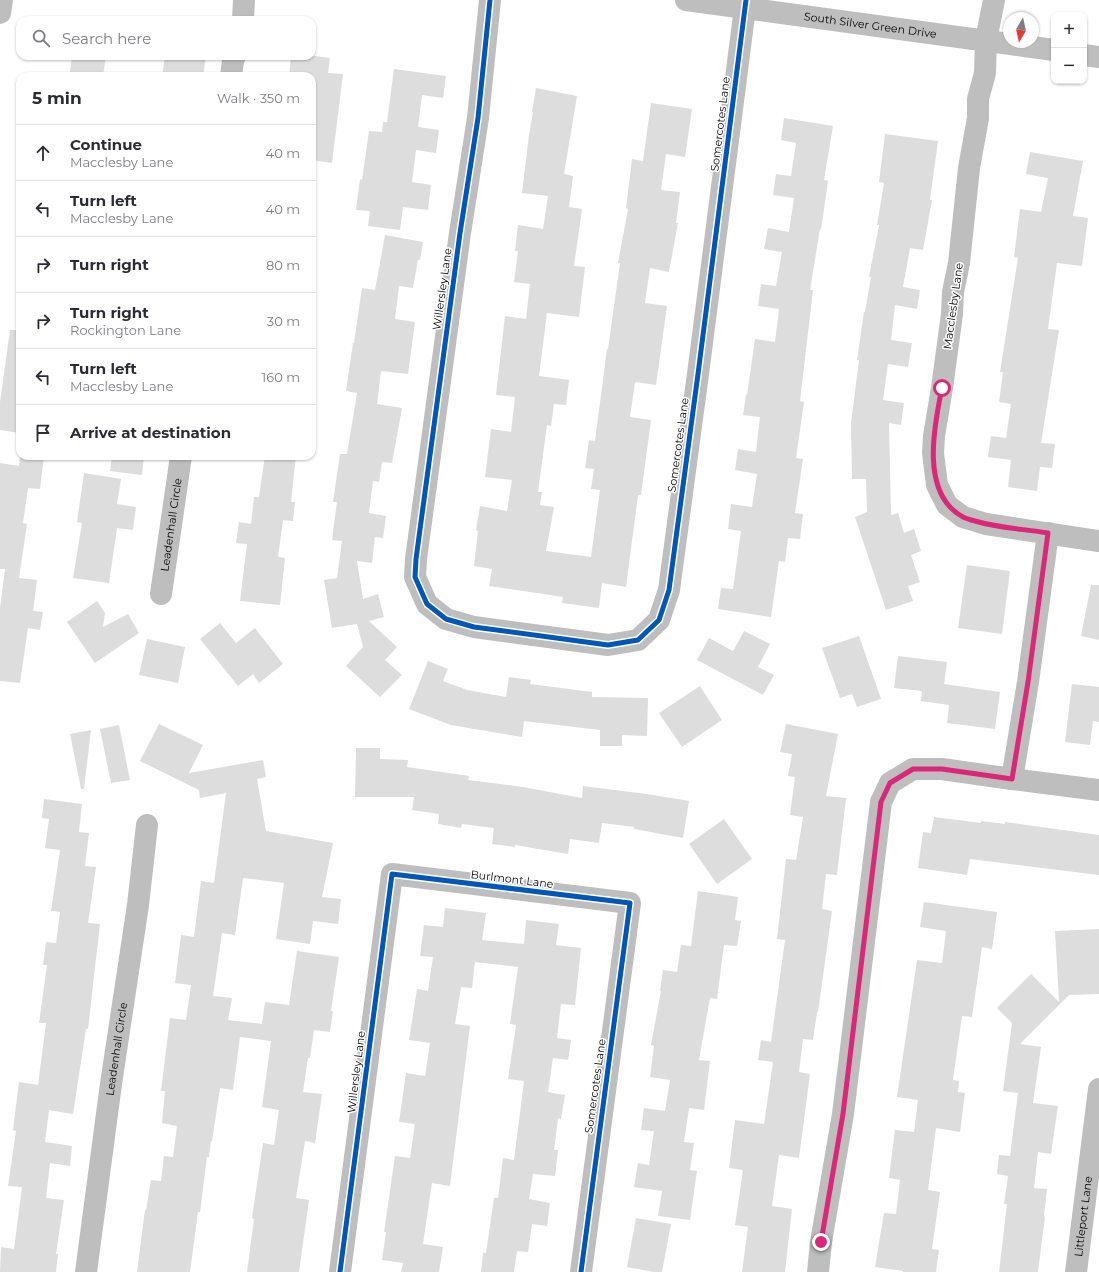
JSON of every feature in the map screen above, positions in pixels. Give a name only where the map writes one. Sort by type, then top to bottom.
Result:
[{"type":"street","points":[[0,13],[2,0]]},
{"type":"street","points":[[243,16],[244,0]]},
{"type":"street","name":"Willersley Lane","points":[[417,580],[415,577],[416,559],[460,233],[478,118],[490,0]]},
{"type":"street","name":"South Silver Green Drive","points":[[686,0],[745,4],[1051,50]]},
{"type":"street","name":"Macclesby Lane","points":[[994,0],[986,40],[985,73],[978,99],[978,118],[968,175],[959,263],[953,292],[952,314],[934,436],[933,453],[937,485],[947,505],[964,517],[986,524],[1048,533]]},
{"type":"street","name":"Somercotes Lane","points":[[417,580],[426,604],[446,619],[474,627],[608,645],[638,640],[660,620],[669,590],[745,4]]},
{"type":"street","points":[[1087,55],[1099,57]]},
{"type":"street","points":[[232,72],[233,60]]},
{"type":"street","name":"Leadenhall Circle","points":[[161,594],[180,460]]},
{"type":"street","points":[[1012,779],[1028,682],[1048,533],[1099,541]]},
{"type":"street","points":[[818,1272],[821,1242],[843,1114],[881,802],[890,783],[913,769],[942,769],[1099,790]]},
{"type":"street","name":"Leadenhall Circle","points":[[86,1272],[111,1084],[138,905],[147,825]]},
{"type":"street","name":"Willersley Lane","points":[[340,1272],[392,874]]},
{"type":"street","name":"Burlmont Lane","points":[[392,874],[630,904]]},
{"type":"street","name":"Somercotes Lane","points":[[581,1272],[630,904]]},
{"type":"street","name":"Littleport Lane","points":[[1076,1272],[1099,1089]]},
{"type":"building","points":[[316,56],[330,58],[328,73],[343,74],[332,163],[316,161],[316,72],[289,72],[291,60],[316,60]]},
{"type":"building","points":[[72,60],[105,60],[104,72],[70,72]]},
{"type":"building","points":[[164,60],[205,60],[204,72],[163,72]]},
{"type":"building","points":[[394,69],[446,76],[443,98],[422,95],[418,127],[439,130],[436,153],[416,150],[412,182],[431,185],[428,210],[403,207],[400,230],[368,226],[370,211],[356,210],[369,131],[382,132],[383,122],[387,122]]},
{"type":"building","points":[[536,88],[577,96],[564,174],[573,176],[569,207],[582,209],[574,266],[585,267],[579,317],[547,313],[539,376],[569,380],[566,405],[554,404],[551,426],[547,425],[538,492],[542,492],[540,505],[554,507],[546,551],[591,557],[600,490],[591,489],[594,469],[585,468],[589,440],[595,441],[620,263],[618,263],[628,209],[626,208],[632,159],[643,161],[651,103],[692,109],[685,157],[666,154],[661,190],[680,192],[676,223],[678,223],[669,272],[650,268],[645,303],[667,306],[656,385],[635,382],[630,417],[651,420],[641,495],[638,495],[626,587],[602,583],[599,608],[562,603],[563,597],[489,586],[492,569],[474,566],[478,531],[476,530],[480,506],[507,511],[512,480],[485,477],[491,429],[511,432],[515,397],[496,395],[505,316],[526,319],[530,284],[514,282],[518,251],[515,251],[518,225],[543,229],[548,196],[522,193]]},
{"type":"building","points":[[784,118],[833,126],[824,180],[828,181],[810,290],[813,290],[800,401],[804,402],[796,458],[803,459],[795,513],[803,514],[800,539],[788,538],[785,562],[779,561],[771,617],[718,609],[721,588],[733,589],[741,531],[728,529],[731,504],[752,507],[757,474],[735,470],[738,449],[756,452],[760,417],[743,415],[755,339],[775,342],[779,309],[758,306],[761,284],[776,286],[782,252],[764,249],[768,228],[789,232],[794,198],[773,195],[776,174],[791,176],[796,143],[781,140]]},
{"type":"building","points":[[885,134],[938,141],[930,200],[932,200],[923,250],[910,248],[903,287],[920,290],[917,309],[895,305],[891,340],[912,343],[908,367],[888,364],[883,400],[904,403],[901,425],[889,423],[891,515],[898,513],[904,533],[914,529],[921,551],[911,555],[920,582],[908,586],[913,601],[886,610],[855,517],[867,512],[866,479],[852,479],[851,423],[859,360],[857,360],[871,277],[869,277],[879,225],[877,225],[884,183],[879,182]]},
{"type":"building","points":[[1030,152],[1083,161],[1073,216],[1088,218],[1082,266],[1057,263],[1048,329],[1059,330],[1041,443],[1055,444],[1052,468],[1040,467],[1037,491],[1008,487],[1011,460],[988,457],[991,436],[1006,438],[1011,404],[999,402],[1003,372],[1000,372],[1018,258],[1014,257],[1020,209],[1041,212],[1048,178],[1026,174]]},
{"type":"building","points":[[385,235],[423,242],[413,288],[399,286],[395,319],[415,322],[408,374],[381,371],[377,404],[402,408],[392,463],[382,462],[379,482],[373,481],[369,513],[386,516],[383,538],[375,537],[372,563],[357,561],[363,599],[378,594],[384,617],[369,621],[397,647],[385,660],[402,675],[380,697],[346,666],[363,647],[357,624],[332,628],[324,580],[337,578],[342,541],[332,540],[337,502],[333,502],[340,454],[347,454],[357,393],[346,391],[362,288],[375,290]]},
{"type":"building","points":[[10,330],[16,330],[16,432],[0,430],[0,402]]},
{"type":"building","points":[[20,460],[44,460],[40,489],[28,488],[23,523],[27,524],[19,578],[37,580],[33,611],[43,612],[40,630],[28,628],[20,683],[0,681],[0,608],[5,569],[0,569],[0,463],[19,466]]},
{"type":"building","points":[[111,460],[144,460],[142,475],[110,471]]},
{"type":"building","points":[[264,460],[296,460],[291,502],[295,502],[293,521],[283,520],[278,557],[285,558],[280,605],[240,601],[247,544],[236,543],[239,522],[251,524],[254,497],[259,497]]},
{"type":"building","points":[[84,473],[121,479],[117,504],[136,507],[133,530],[117,528],[109,583],[73,578],[82,523],[77,522]]},
{"type":"building","points":[[967,565],[1010,571],[1002,634],[958,628]]},
{"type":"building","points":[[1091,585],[1099,585],[1099,640],[1081,636]]},
{"type":"building","points":[[97,601],[105,613],[103,627],[128,614],[139,633],[95,663],[67,622]]},
{"type":"building","points":[[220,623],[236,643],[255,628],[283,664],[259,683],[253,674],[238,686],[200,639]]},
{"type":"building","points":[[744,631],[770,644],[758,667],[774,675],[763,695],[697,660],[709,638],[733,651]]},
{"type":"building","points":[[859,636],[881,699],[857,707],[852,694],[840,698],[822,648]]},
{"type":"building","points":[[147,639],[185,647],[178,683],[139,675]]},
{"type":"building","points":[[898,656],[947,662],[944,684],[1000,692],[995,729],[947,723],[949,705],[921,701],[922,691],[894,688]]},
{"type":"building","points":[[428,661],[448,669],[443,681],[467,690],[506,697],[509,677],[531,680],[530,684],[592,692],[592,697],[648,698],[647,736],[622,735],[622,746],[600,746],[600,730],[524,721],[522,737],[451,725],[409,709]]},
{"type":"building","points":[[1072,684],[1099,687],[1099,722],[1093,721],[1090,745],[1065,742]]},
{"type":"building","points":[[700,686],[722,720],[682,747],[659,713]]},
{"type":"building","points":[[159,724],[203,745],[189,773],[263,760],[266,777],[257,779],[266,831],[333,843],[322,897],[341,899],[338,924],[313,921],[310,944],[276,939],[284,883],[243,878],[235,935],[222,933],[213,996],[232,998],[228,1020],[262,1024],[265,1002],[289,1005],[297,951],[339,957],[331,1011],[333,1011],[330,1032],[314,1030],[303,1092],[322,1094],[315,1143],[305,1141],[296,1198],[309,1200],[299,1272],[247,1272],[254,1219],[252,1218],[263,1143],[274,1145],[279,1110],[262,1107],[271,1041],[240,1037],[233,1090],[220,1088],[209,1157],[207,1157],[200,1212],[198,1212],[190,1272],[137,1272],[145,1210],[151,1180],[161,1181],[164,1156],[173,1157],[177,1126],[162,1123],[165,1091],[161,1091],[170,1018],[186,1020],[191,985],[175,983],[181,935],[194,937],[201,881],[214,883],[226,793],[200,798],[199,790],[140,761]]},
{"type":"building","points":[[786,724],[838,734],[826,796],[846,798],[837,875],[826,874],[822,909],[832,911],[818,1012],[813,1040],[803,1039],[799,1072],[810,1074],[799,1158],[779,1155],[772,1206],[792,1209],[785,1272],[742,1272],[748,1227],[735,1225],[743,1170],[729,1168],[735,1120],[764,1124],[773,1062],[758,1060],[761,1040],[771,1042],[785,940],[777,939],[786,859],[796,860],[803,817],[790,815],[795,777],[788,776],[792,754],[780,752]]},
{"type":"building","points":[[119,725],[130,780],[111,783],[100,729]]},
{"type":"building","points":[[91,730],[84,789],[81,789],[70,734]]},
{"type":"building","points":[[356,748],[380,748],[380,759],[408,760],[407,767],[469,776],[468,780],[523,787],[582,798],[583,786],[689,801],[683,838],[634,829],[634,827],[602,823],[599,843],[570,839],[568,854],[515,845],[515,847],[492,844],[494,828],[462,824],[461,828],[438,824],[439,814],[412,810],[414,797],[355,797]]},
{"type":"building","points":[[44,799],[82,804],[79,832],[89,833],[85,866],[96,867],[88,923],[100,924],[88,1029],[86,1029],[73,1114],[49,1110],[45,1142],[72,1146],[70,1166],[50,1163],[46,1198],[64,1200],[56,1254],[58,1254],[56,1272],[0,1272],[1,1247],[14,1249],[22,1187],[8,1186],[16,1131],[13,1130],[19,1082],[38,1085],[46,1023],[39,1023],[47,965],[43,965],[46,942],[56,943],[60,912],[51,911],[60,850],[45,848],[49,819],[42,818]]},
{"type":"building","points":[[934,817],[981,823],[981,821],[1005,824],[1005,822],[1099,835],[1099,875],[970,859],[967,875],[918,868],[923,832],[931,833]]},
{"type":"building","points":[[724,819],[752,859],[717,884],[689,844]]},
{"type":"building","points":[[698,891],[738,897],[735,920],[741,921],[737,946],[724,945],[717,999],[710,998],[699,1060],[710,1061],[704,1110],[689,1108],[684,1142],[694,1143],[690,1170],[697,1171],[690,1220],[658,1216],[662,1191],[634,1187],[638,1163],[649,1165],[654,1131],[641,1130],[644,1108],[665,1111],[670,1080],[650,1077],[654,1046],[651,1045],[661,991],[663,970],[677,972],[681,945],[691,946]]},
{"type":"building","points":[[924,902],[997,912],[992,949],[982,947],[972,1017],[962,1016],[953,1080],[959,1081],[958,1092],[965,1093],[960,1132],[936,1128],[928,1190],[940,1192],[932,1249],[939,1250],[936,1272],[903,1272],[875,1267],[884,1213],[896,1214],[900,1180],[889,1178],[895,1130],[914,1132],[918,1100],[897,1097],[917,960],[942,963],[946,931],[920,927]]},
{"type":"building","points":[[445,908],[486,913],[482,940],[524,944],[526,920],[559,924],[556,945],[581,948],[575,1005],[561,1004],[557,1038],[571,1040],[568,1060],[553,1058],[548,1092],[565,1095],[561,1119],[558,1118],[554,1150],[558,1150],[555,1176],[533,1174],[529,1199],[550,1203],[547,1226],[532,1224],[528,1252],[517,1251],[514,1272],[481,1272],[483,1253],[486,1253],[494,1198],[498,1198],[503,1158],[514,1160],[524,1081],[508,1079],[516,1025],[510,1024],[518,967],[475,962],[472,988],[461,987],[455,1024],[470,1026],[450,1186],[432,1183],[423,1244],[443,1247],[439,1272],[401,1272],[403,1263],[382,1260],[386,1232],[384,1232],[395,1156],[410,1158],[415,1124],[399,1122],[406,1073],[425,1076],[430,1043],[409,1040],[417,989],[428,991],[433,957],[420,956],[424,925],[443,927]]},
{"type":"building","points":[[1099,929],[1099,994],[1069,995],[1020,1044],[1041,1047],[1033,1103],[1058,1106],[1051,1154],[1038,1152],[1034,1188],[1047,1189],[1038,1272],[999,1272],[1007,1204],[1004,1204],[1008,1176],[997,1174],[999,1155],[1010,1156],[1018,1093],[1003,1091],[1012,1023],[997,1008],[1031,974],[1059,1002],[1055,931]]},
{"type":"building","points":[[636,1218],[671,1224],[662,1272],[627,1267]]},
{"type":"cycle path","points":[[490,0],[478,118],[460,233],[416,559],[415,577],[427,604],[446,619],[474,627],[608,645],[638,640],[659,620],[669,590],[746,0]]},
{"type":"cycle path","points":[[340,1272],[392,874],[630,903],[581,1272]]},
{"type":"route","points":[[821,1242],[843,1114],[881,802],[890,783],[913,769],[942,769],[1012,779],[1028,682],[1048,533],[986,524],[964,517],[947,505],[937,485],[933,453],[937,414],[942,388]]}]
